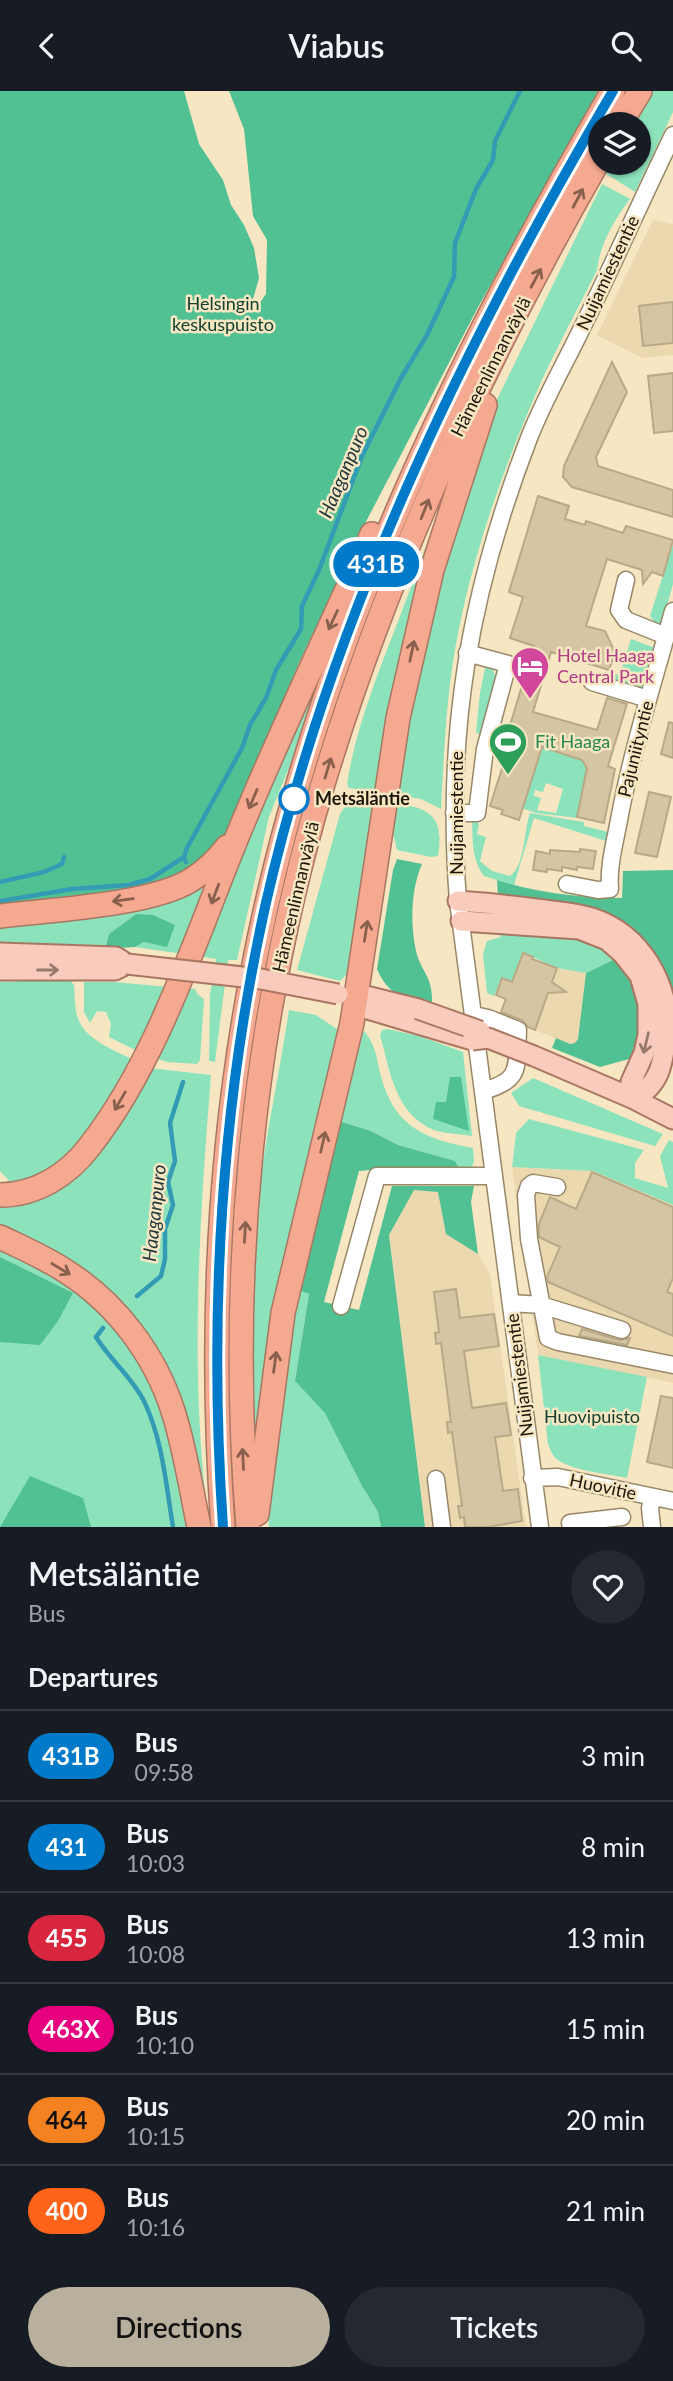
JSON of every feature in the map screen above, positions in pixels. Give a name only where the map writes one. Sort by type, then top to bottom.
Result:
[{"type":"highway","name":"Hämeenlinnanväylä","points":[[223,1527],[217,1390],[217,1307],[222,1218],[238,1064],[265,908],[286,825],[323,701],[379,555],[431,436],[537,224],[613,91]]},
{"type":"highway","points":[[627,112],[640,91]]},
{"type":"highway","name":"Hämeenlinnanväylä","points":[[248,1527],[241,1391],[245,1220],[261,1068],[290,911],[346,710],[431,493],[485,375],[591,175]]},
{"type":"highway","points":[[254,1527],[288,1282],[352,1023],[347,996],[416,634],[436,558],[513,322]]},
{"type":"highway","points":[[0,1195],[22,1193],[46,1185],[66,1171],[89,1149],[112,1116],[144,1060],[310,669],[382,513],[431,436]]},
{"type":"highway","points":[[0,916],[134,898],[168,890],[190,881],[215,863],[240,831]]},
{"type":"highway","points":[[0,1237],[67,1272],[95,1293],[119,1316],[140,1343],[156,1369],[173,1411],[199,1527]]},
{"type":"main road","points":[[460,911],[579,929],[607,940],[622,953],[640,976],[648,1004],[648,1035],[644,1053],[631,1082],[634,1099]]},
{"type":"main road","points":[[0,953],[116,957],[127,964],[261,979],[347,996],[368,995],[472,1040],[488,1038],[534,1056],[634,1099],[673,1119]]},
{"type":"main road","points":[[0,969],[115,970],[127,964]]},
{"type":"street","name":"Nuijamiestentie","points":[[540,1527],[460,911],[454,813],[456,745],[467,653],[498,528],[530,435],[668,157],[673,135]]},
{"type":"street","points":[[626,580],[619,610],[622,616],[666,636]]},
{"type":"street","name":"Pajuniityntie","points":[[567,884],[598,890],[610,889],[613,852],[626,783],[673,611]]},
{"type":"street","points":[[454,813],[478,813],[485,749],[508,664],[467,653]]},
{"type":"street","points":[[592,682],[649,699]]},
{"type":"street","points":[[456,745],[485,749]]},
{"type":"street","points":[[474,1015],[519,1027],[517,1059],[511,1079],[503,1085],[483,1091]]},
{"type":"street","points":[[341,1306],[377,1175],[494,1176]]},
{"type":"street","points":[[557,1187],[533,1183],[526,1195],[529,1239],[545,1332],[550,1341],[673,1365]]},
{"type":"street","points":[[511,1303],[541,1305],[622,1330]]},
{"type":"street","name":"Huovitie","points":[[532,1478],[558,1478],[673,1501]]},
{"type":"street","points":[[436,1479],[442,1527]]},
{"type":"street","points":[[570,1523],[623,1522],[624,1491]]},
{"type":"street","points":[[652,1527],[650,1508],[653,1497]]},
{"type":"shaded area","points":[[653,220],[673,224],[673,355],[642,358],[597,335]]},
{"type":"shaded area","points":[[523,953],[557,968],[586,973],[578,1039],[575,1043],[570,1044],[510,1020],[498,1019],[507,997],[496,995],[502,978],[509,981]]},
{"type":"shaded area","points":[[512,1167],[593,1171],[673,1205],[673,1383],[538,1355]]},
{"type":"shaded area","points":[[392,1186],[474,1186],[471,1202],[478,1254],[490,1274],[526,1527],[425,1527],[389,1235]]},
{"type":"green space","name":"Helsingin keskuspuisto","points":[[0,91],[184,91],[199,144],[223,180],[231,205],[254,248],[259,278],[253,299],[257,307],[266,294],[267,240],[253,216],[244,129],[229,91],[598,91],[476,311],[359,535],[298,665],[230,828],[213,854],[199,869],[139,891],[0,911]]},
{"type":"green space","points":[[652,91],[673,91],[673,112],[651,158],[651,112],[640,112]]},
{"type":"green space","points":[[608,175],[643,175],[635,192]]},
{"type":"green space","points":[[602,184],[630,199],[609,233],[597,270],[528,411],[480,543],[453,665],[441,809],[421,799],[396,795],[431,605],[488,418]]},
{"type":"green space","points":[[456,470],[377,793],[349,788],[347,784],[356,740],[370,696]]},
{"type":"green space","points":[[673,544],[673,584],[662,623],[655,623],[650,616]]},
{"type":"green space","points":[[350,601],[269,817],[237,960],[228,960],[215,1062],[209,1061],[210,995],[216,959],[198,956],[266,786]]},
{"type":"green space","points":[[631,639],[655,648],[644,688],[639,690],[609,679],[608,672],[622,676]]},
{"type":"green space","points":[[486,663],[494,672],[495,679],[479,734],[476,733]]},
{"type":"green space","points":[[543,744],[549,746],[550,750],[582,760],[587,768],[577,818],[536,813],[522,808]],"holes":[[[546,783],[563,789],[556,813],[537,810],[541,798],[534,796],[535,790],[543,792]]]},
{"type":"green space","points":[[370,800],[371,809],[378,804],[348,973],[340,981],[297,970],[340,814],[348,802]]},
{"type":"green space","points":[[396,804],[419,808],[433,817],[439,833],[438,856],[397,850],[392,829]]},
{"type":"green space","points":[[530,813],[584,822],[584,826],[608,832],[606,841],[534,818],[514,885],[484,876],[475,856],[472,820],[479,823],[477,834],[486,837],[480,861],[492,871],[510,876],[519,864]]},
{"type":"green space","points":[[397,859],[422,864],[414,895],[413,929],[418,958],[431,986],[432,1003],[399,995],[387,986],[377,969]]},
{"type":"green space","points":[[673,870],[673,999],[670,982],[648,944],[609,918],[498,897],[497,880],[559,894],[622,898],[623,871]]},
{"type":"green space","points":[[211,873],[183,954],[135,947],[144,942],[136,914],[109,934],[105,949],[0,946],[0,922]]},
{"type":"green space","points":[[136,914],[153,915],[175,925],[167,947],[144,942],[135,947],[105,949],[109,934]]},
{"type":"green space","points":[[499,930],[546,932],[576,937],[590,941],[615,959],[586,973],[557,968],[524,953],[511,986],[508,985],[509,981],[502,978],[494,996],[487,993],[483,954],[487,941],[501,937]]},
{"type":"green space","points":[[615,959],[632,982],[640,1006],[638,1032],[629,1059],[600,1067],[552,1048],[556,1038],[570,1044],[578,1039],[586,973]]},
{"type":"green space","points":[[69,979],[74,985],[77,1014],[84,1029],[104,1045],[134,1060],[123,1083],[61,1167],[14,1186],[0,1171],[0,982]]},
{"type":"green space","points":[[84,982],[168,987],[139,1052],[109,1037],[111,1024],[106,1012],[97,1011],[90,1023],[84,1012]]},
{"type":"green space","points":[[185,989],[195,989],[204,999],[200,1060],[197,1064],[167,1062],[152,1057]]},
{"type":"green space","points":[[289,1010],[316,1015],[340,1031],[286,1246],[271,1326],[255,1460],[251,1350],[252,1277],[262,1168]]},
{"type":"green space","points":[[382,1030],[419,1036],[463,1052],[472,1136],[434,1130],[421,1123],[402,1102],[380,1035]]},
{"type":"green space","points":[[364,1031],[374,1048],[387,1093],[403,1119],[426,1135],[473,1148],[474,1161],[471,1170],[460,1171],[454,1161],[398,1145],[371,1131],[339,1121]]},
{"type":"green space","points":[[149,1068],[211,1075],[198,1301],[199,1414],[209,1527],[156,1351],[0,1230],[0,1203],[49,1194],[66,1186],[81,1174],[108,1140]]},
{"type":"green space","points":[[450,1077],[461,1077],[469,1131],[433,1119],[436,1102],[446,1102]]},
{"type":"green space","points":[[533,1078],[663,1134],[655,1146],[519,1106],[511,1093]]},
{"type":"green space","points":[[529,1119],[644,1150],[635,1163],[635,1178],[668,1188],[660,1156],[669,1140],[673,1142],[673,1205],[593,1171],[512,1167],[516,1133]]},
{"type":"green space","points":[[339,1121],[371,1131],[398,1145],[455,1161],[460,1171],[359,1171],[324,1302],[359,1310],[392,1186],[474,1186],[471,1202],[478,1254],[446,1234],[438,1192],[414,1190],[389,1235],[425,1527],[381,1527],[378,1512],[325,1413],[295,1381],[309,1294],[299,1290]]},
{"type":"green space","points":[[0,1247],[67,1280],[135,1346],[167,1414],[190,1527],[0,1527]]},
{"type":"green space","points":[[0,1257],[73,1293],[58,1321],[40,1345],[0,1342]]},
{"type":"green space","points":[[299,1290],[309,1294],[295,1381],[325,1412],[378,1512],[381,1527],[269,1527],[268,1505],[284,1355]]},
{"type":"green space","name":"Huovipuisto","points":[[538,1355],[647,1377],[627,1478],[575,1468],[554,1456],[548,1444]]},
{"type":"green space","points":[[30,1476],[83,1498],[91,1527],[0,1527]]},
{"type":"building","points":[[673,302],[673,343],[643,346],[639,306]]},
{"type":"building","points":[[612,362],[627,392],[596,457],[598,466],[673,490],[673,517],[572,487],[563,477],[564,466]]},
{"type":"building","points":[[673,373],[673,431],[654,433],[648,376]]},
{"type":"building","points":[[538,496],[569,506],[565,519],[585,525],[586,521],[623,533],[626,526],[673,540],[663,576],[652,572],[643,584],[642,570],[607,559],[586,626],[605,631],[615,652],[609,670],[551,652],[533,712],[597,730],[607,698],[627,704],[608,766],[615,769],[604,823],[577,817],[587,768],[582,760],[542,747],[519,820],[501,814],[503,810],[490,806],[513,734],[508,732],[534,646],[510,638],[523,597],[509,592]]},
{"type":"building","points":[[669,722],[673,723],[673,758],[661,754]]},
{"type":"building","points":[[649,792],[671,797],[657,857],[635,853]]},
{"type":"building","points":[[580,849],[596,851],[593,869],[562,867],[562,871],[533,870],[536,851],[550,854],[550,850],[580,852]]},
{"type":"building","points":[[523,953],[557,968],[552,982],[566,992],[548,993],[535,1030],[522,1020],[501,1012],[506,999],[496,995],[502,978],[512,982]]},
{"type":"building","points":[[592,1172],[673,1207],[673,1278],[667,1292],[673,1294],[673,1336],[548,1282],[547,1277],[560,1247],[539,1237],[539,1224],[550,1197],[576,1209]]},
{"type":"building","points":[[456,1289],[460,1318],[494,1314],[499,1346],[464,1351],[472,1408],[506,1403],[511,1435],[495,1437],[503,1491],[518,1489],[522,1521],[488,1527],[465,1527],[464,1517],[460,1518],[458,1506],[462,1506],[452,1432],[448,1433],[447,1422],[451,1422],[441,1343],[436,1344],[435,1333],[439,1332],[434,1292]]},
{"type":"building","points":[[582,1329],[619,1340],[630,1338],[627,1345],[579,1336]]},
{"type":"building","points":[[661,1396],[673,1398],[673,1468],[647,1462]]},
{"type":"waterway","name":"Haaganpuro","points":[[186,862],[184,857],[187,848],[242,748],[276,670],[301,629],[302,606],[319,570],[362,456],[401,378],[427,335],[454,277],[455,243],[476,189],[493,160],[495,141],[520,91]]},
{"type":"waterway","points":[[0,882],[44,872],[62,864],[64,857]]},
{"type":"waterway","points":[[0,901],[72,889],[129,885],[150,879],[184,857]]},
{"type":"waterway","name":"Haaganpuro","points":[[137,1296],[161,1276],[165,1259],[165,1229],[173,1205],[168,1182],[175,1161],[170,1123],[183,1082]]},
{"type":"waterway","name":"Haaganpuro","points":[[103,1328],[96,1337],[139,1392],[156,1432],[173,1527]]},
{"type":"bus line","name":"431B","points":[[223,1527],[217,1390],[217,1307],[222,1218],[232,1105],[246,1010],[265,908],[283,837],[323,701],[384,544],[431,436],[537,224],[613,91]]},
{"type":"place","name":"Hotel Haaga Central Park","points":[[530,700]]},
{"type":"place","name":"Fit Haaga","points":[[508,776]]},
{"type":"place","name":"Metsäläntie","points":[[294,799]]}]
